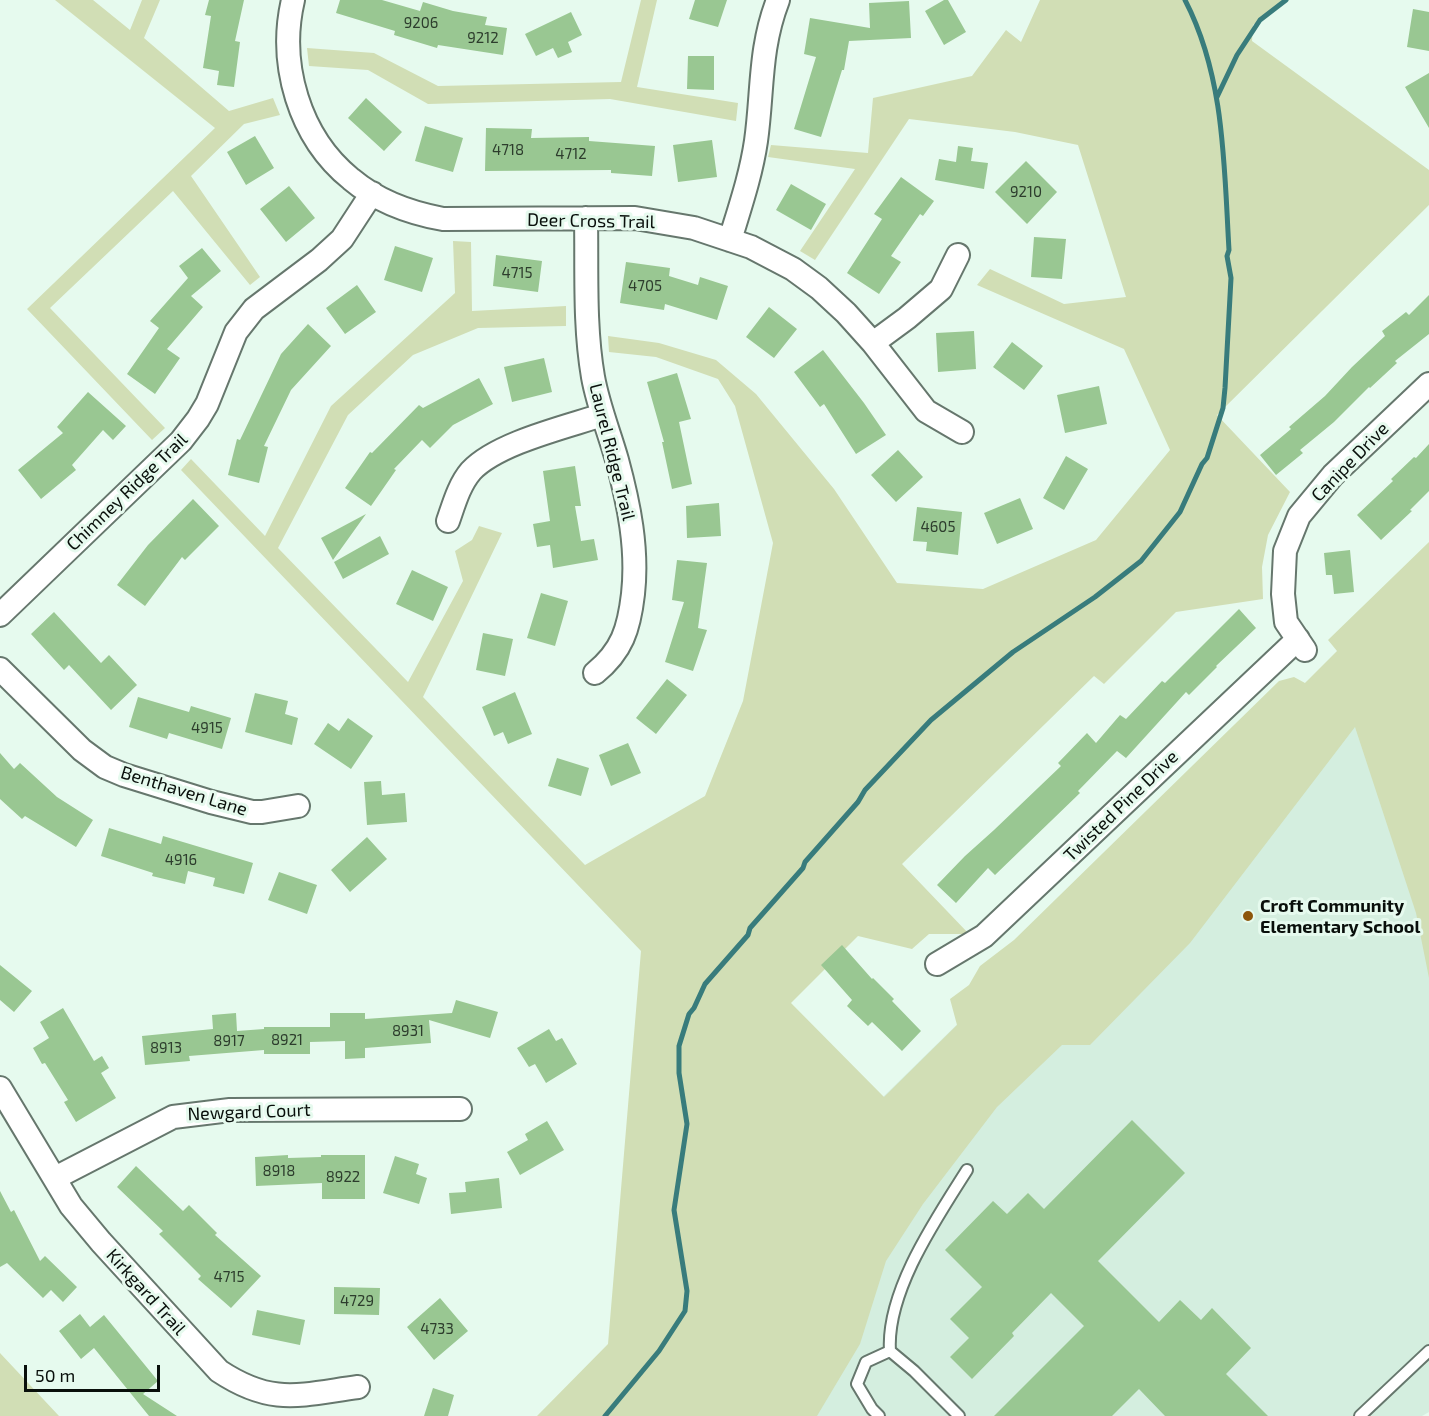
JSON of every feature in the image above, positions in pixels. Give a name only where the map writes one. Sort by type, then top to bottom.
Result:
[{"type":"street","name":"Deer Cross Trail","points":[[293,0],[288,52],[294,89],[302,113],[317,141],[329,157],[351,179],[372,193],[416,214],[443,219],[658,220],[694,228],[750,247],[793,269],[819,288],[873,343],[926,411],[962,432]]},
{"type":"street","points":[[730,240],[751,170],[765,43],[778,0]]},
{"type":"street","name":"Chimney Ridge Trail","points":[[0,615],[181,441],[207,404],[236,332],[254,309],[319,260],[342,239],[372,193]]},
{"type":"street","name":"Laurel Ridge Trail","points":[[586,218],[589,339],[593,377],[631,516],[634,549],[634,584],[626,630],[618,649],[609,662],[595,673]]},
{"type":"street","points":[[873,343],[941,289],[958,255]]},
{"type":"street","name":"Canipe Drive","points":[[1302,645],[1286,622],[1283,594],[1285,551],[1299,516],[1333,475],[1429,384]]},
{"type":"street","points":[[448,521],[460,487],[471,471],[481,462],[551,431],[602,416]]},
{"type":"street","name":"Twisted Pine Drive","points":[[937,964],[984,936],[1302,645]]},
{"type":"street","name":"Benthaven Lane","points":[[0,669],[82,750],[105,767],[201,799],[252,812],[298,806]]},
{"type":"street","name":"Kirkgard Trail","points":[[0,1088],[71,1206],[219,1371],[250,1389],[285,1396],[358,1387]]},
{"type":"street","name":"Newgard Court","points":[[55,1178],[173,1117],[188,1113],[230,1110],[460,1109]]},
{"type":"lane","points":[[959,1416],[915,1371],[890,1351],[889,1336],[905,1276],[941,1210],[967,1170]]},
{"type":"lane","points":[[1360,1416],[1429,1350]]},
{"type":"lane","points":[[879,1416],[872,1409],[857,1384],[866,1362],[890,1351]]},
{"type":"shaded area","name":"Croft Community Elementary School","points":[[1429,588],[1429,1412],[1422,1416],[568,1416],[830,1149],[1305,683]]},
{"type":"green space","points":[[55,0],[93,0],[130,30],[142,0],[160,0],[144,38],[229,111],[273,98],[280,115],[244,124],[191,176],[260,277],[250,285],[173,191],[50,308],[165,428],[152,440],[27,309],[215,128]]},
{"type":"green space","points":[[641,0],[657,0],[637,87],[738,103],[736,121],[610,99],[428,104],[368,70],[309,66],[307,48],[374,53],[438,86],[621,82]]},
{"type":"green space","points":[[1040,0],[1289,0],[1253,25],[1252,41],[1429,170],[1429,205],[1217,415],[1290,492],[1268,535],[1262,567],[1263,599],[1176,612],[1104,684],[1094,676],[902,864],[969,934],[929,934],[912,949],[858,936],[791,1003],[884,1097],[957,1025],[950,999],[969,985],[980,966],[1014,940],[1279,681],[1294,677],[1305,683],[1337,651],[1328,640],[1429,542],[1429,978],[1416,913],[1355,727],[1190,943],[1090,1045],[1062,1045],[997,1107],[923,1204],[886,1261],[860,1344],[817,1416],[537,1416],[608,1344],[641,951],[181,470],[191,459],[265,536],[331,406],[455,293],[453,241],[471,242],[472,311],[566,306],[566,326],[478,328],[413,355],[348,415],[278,548],[408,682],[463,581],[455,551],[472,540],[479,526],[502,533],[423,697],[585,865],[705,796],[743,701],[773,543],[735,406],[718,379],[656,357],[609,352],[608,336],[659,343],[716,360],[756,394],[834,489],[897,583],[983,589],[1096,540],[1170,450],[1124,349],[977,285],[990,269],[1064,304],[1126,297],[1078,145],[1015,132],[909,119],[815,260],[800,251],[855,169],[768,157],[771,145],[868,153],[873,98],[972,76],[1006,30],[1021,42]]},
{"type":"green space","points":[[0,1353],[59,1416],[0,1416]]},
{"type":"building","points":[[209,0],[244,0],[235,41],[240,42],[234,87],[217,85],[219,71],[203,68],[211,16],[205,15]]},
{"type":"building","points":[[340,0],[382,0],[420,11],[423,2],[453,11],[487,17],[485,25],[507,28],[503,55],[438,45],[437,48],[394,35],[395,31],[336,13]]},
{"type":"building","points":[[695,0],[727,0],[718,27],[689,19]]},
{"type":"building","points":[[948,0],[966,32],[944,45],[925,11]]},
{"type":"building","points":[[909,1],[911,38],[849,41],[844,70],[842,70],[821,137],[794,129],[816,57],[804,54],[810,18],[870,28],[869,3]]},
{"type":"building","points":[[1413,9],[1429,12],[1429,51],[1407,47]]},
{"type":"building","points":[[571,12],[582,35],[568,42],[572,52],[558,58],[553,48],[536,56],[525,34]]},
{"type":"building","points":[[688,56],[714,56],[714,90],[687,89]]},
{"type":"building","points":[[1429,73],[1429,128],[1405,87]]},
{"type":"building","points":[[366,98],[402,132],[384,151],[348,118]]},
{"type":"building","points":[[425,126],[463,138],[453,172],[415,161]]},
{"type":"building","points":[[486,128],[532,129],[531,138],[589,137],[589,141],[655,146],[652,176],[611,173],[611,170],[485,171]]},
{"type":"building","points":[[255,136],[274,168],[246,185],[227,152]]},
{"type":"building","points":[[712,140],[717,177],[678,182],[673,145]]},
{"type":"building","points":[[958,146],[973,148],[971,161],[988,163],[984,189],[935,180],[939,159],[956,162]]},
{"type":"building","points":[[1026,161],[1057,192],[1027,224],[995,192]]},
{"type":"building","points":[[901,177],[934,201],[923,216],[920,214],[891,256],[901,262],[879,294],[847,273],[882,219],[874,214]]},
{"type":"building","points":[[791,184],[826,204],[811,230],[776,210]]},
{"type":"building","points":[[289,186],[315,218],[286,242],[260,209]]},
{"type":"building","points":[[1034,237],[1066,239],[1062,279],[1031,277]]},
{"type":"building","points":[[395,246],[433,258],[422,292],[384,280]]},
{"type":"building","points":[[202,248],[221,271],[191,296],[203,307],[167,349],[180,358],[155,394],[127,374],[159,328],[150,321],[188,278],[179,266]]},
{"type":"building","points":[[496,255],[542,261],[538,292],[493,286]]},
{"type":"building","points":[[626,262],[670,268],[669,276],[698,285],[700,277],[728,286],[717,320],[665,304],[664,310],[620,303]]},
{"type":"building","points":[[357,285],[376,312],[345,334],[326,308]]},
{"type":"building","points":[[1429,295],[1429,334],[1395,361],[1397,363],[1334,422],[1300,450],[1303,453],[1276,475],[1260,455],[1291,429],[1289,427],[1325,396],[1385,336],[1382,331],[1406,312],[1409,315]]},
{"type":"building","points":[[769,307],[797,329],[774,358],[746,337]]},
{"type":"building","points":[[308,324],[331,346],[291,390],[264,446],[268,447],[259,483],[228,475],[237,439],[240,440],[281,354]]},
{"type":"building","points":[[974,331],[976,369],[938,372],[936,333]]},
{"type":"building","points":[[1012,342],[1043,366],[1024,390],[993,367]]},
{"type":"building","points":[[823,350],[886,435],[856,454],[824,404],[820,407],[794,372]]},
{"type":"building","points":[[544,358],[552,392],[512,402],[504,367]]},
{"type":"building","points":[[677,373],[691,419],[679,422],[692,484],[672,489],[662,442],[664,442],[647,382]]},
{"type":"building","points":[[479,378],[493,404],[453,425],[430,448],[422,440],[394,469],[396,470],[371,506],[345,488],[370,452],[372,453],[419,405],[423,408]]},
{"type":"building","points":[[1099,386],[1107,424],[1065,433],[1057,395]]},
{"type":"building","points":[[88,392],[126,426],[113,440],[103,430],[72,465],[76,470],[41,499],[18,470],[63,433],[57,427]]},
{"type":"building","points":[[1429,444],[1429,491],[1410,510],[1412,511],[1381,540],[1357,515]]},
{"type":"building","points":[[898,450],[923,477],[896,502],[871,475]]},
{"type":"building","points":[[1066,456],[1088,469],[1064,510],[1043,498]]},
{"type":"building","points":[[575,466],[581,506],[575,506],[581,541],[594,539],[598,560],[553,568],[550,545],[537,547],[533,524],[550,521],[543,471]]},
{"type":"building","points":[[1020,498],[1033,529],[997,544],[984,513]]},
{"type":"building","points":[[193,499],[219,526],[185,560],[182,557],[145,606],[117,585],[148,545]]},
{"type":"building","points":[[719,503],[721,536],[687,538],[686,506]]},
{"type":"building","points":[[917,507],[962,512],[958,555],[926,551],[927,542],[913,541]]},
{"type":"building","points":[[366,514],[333,560],[321,538]]},
{"type":"building","points":[[380,536],[389,554],[343,579],[334,562]]},
{"type":"building","points":[[1350,550],[1354,592],[1334,594],[1332,575],[1326,575],[1324,553]]},
{"type":"building","points":[[677,560],[707,563],[698,628],[707,630],[693,671],[665,662],[684,602],[672,600]]},
{"type":"building","points":[[412,570],[448,587],[433,621],[396,604]]},
{"type":"building","points":[[541,593],[568,601],[555,646],[527,638]]},
{"type":"building","points":[[1239,609],[1256,628],[1189,695],[1186,692],[1126,758],[1117,751],[1078,791],[1080,793],[995,875],[988,868],[956,903],[937,885],[1061,766],[1058,763],[1087,733],[1096,743],[1120,715],[1126,719],[1162,681],[1165,683]]},
{"type":"building","points":[[54,612],[101,663],[109,655],[137,685],[111,710],[69,665],[64,670],[31,634]]},
{"type":"building","points":[[483,633],[513,639],[505,676],[476,670]]},
{"type":"building","points":[[667,679],[687,695],[656,734],[636,718]]},
{"type":"building","points":[[515,692],[532,734],[508,744],[503,732],[494,736],[482,707]]},
{"type":"building","points":[[255,693],[288,701],[285,714],[298,718],[292,745],[245,732]]},
{"type":"building","points":[[138,697],[189,712],[191,706],[231,718],[222,749],[169,733],[167,739],[129,727]]},
{"type":"building","points":[[348,718],[373,736],[351,769],[314,744],[328,723],[339,731]]},
{"type":"building","points":[[628,743],[641,773],[611,786],[599,755]]},
{"type":"building","points":[[0,753],[14,769],[20,763],[57,797],[93,820],[76,847],[25,816],[22,819],[0,799]]},
{"type":"building","points":[[557,758],[589,768],[581,796],[548,786]]},
{"type":"building","points":[[381,781],[382,795],[405,793],[407,822],[367,825],[364,782]]},
{"type":"building","points":[[109,828],[161,844],[163,836],[253,863],[244,894],[213,886],[215,878],[188,871],[185,884],[152,876],[153,873],[101,856]]},
{"type":"building","points":[[367,837],[387,859],[350,892],[331,870]]},
{"type":"building","points":[[279,872],[317,885],[307,914],[268,900]]},
{"type":"building","points":[[842,945],[921,1031],[902,1051],[872,1022],[868,1026],[847,1006],[852,1000],[821,965]]},
{"type":"building","points":[[0,965],[32,991],[14,1012],[0,1000]]},
{"type":"building","points":[[456,1000],[498,1012],[490,1038],[429,1020],[431,1043],[365,1048],[365,1058],[345,1059],[345,1041],[310,1042],[310,1054],[264,1054],[264,1050],[189,1056],[190,1061],[145,1065],[142,1036],[213,1029],[212,1015],[236,1013],[237,1031],[264,1029],[264,1027],[330,1027],[330,1013],[365,1013],[365,1019],[452,1013]]},
{"type":"building","points":[[63,1008],[94,1061],[102,1056],[109,1068],[101,1073],[116,1098],[76,1122],[64,1102],[68,1100],[33,1048],[49,1038],[40,1022]]},
{"type":"building","points":[[549,1029],[556,1041],[562,1038],[577,1064],[546,1083],[535,1064],[529,1067],[517,1048]]},
{"type":"building","points":[[1132,1120],[1185,1173],[1098,1261],[1159,1322],[1180,1300],[1201,1320],[1212,1308],[1251,1348],[1226,1374],[1268,1416],[1165,1416],[1139,1389],[1112,1416],[994,1416],[1084,1326],[1051,1293],[1012,1333],[1014,1336],[972,1379],[950,1357],[969,1338],[950,1319],[982,1287],[945,1250],[993,1201],[1007,1214],[1028,1193],[1044,1209]]},
{"type":"building","points":[[547,1121],[564,1150],[520,1175],[507,1152],[528,1140],[525,1134]]},
{"type":"building","points":[[288,1155],[288,1158],[365,1155],[365,1199],[322,1199],[322,1183],[256,1186],[255,1157]]},
{"type":"building","points":[[395,1156],[419,1164],[416,1174],[427,1178],[419,1204],[383,1193]]},
{"type":"building","points":[[136,1166],[183,1211],[189,1205],[217,1233],[215,1235],[261,1276],[231,1308],[198,1279],[201,1276],[159,1234],[163,1231],[117,1187]]},
{"type":"building","points":[[499,1178],[502,1208],[451,1214],[449,1193],[466,1192],[465,1182]]},
{"type":"building","points":[[0,1191],[11,1212],[14,1210],[40,1261],[45,1256],[77,1287],[63,1302],[51,1290],[43,1298],[7,1263],[0,1267]]},
{"type":"building","points":[[334,1287],[380,1288],[379,1315],[334,1314]]},
{"type":"building","points":[[440,1298],[468,1331],[434,1360],[407,1327]]},
{"type":"building","points":[[257,1310],[305,1320],[300,1345],[252,1335]]},
{"type":"building","points":[[80,1314],[90,1327],[104,1315],[158,1381],[143,1394],[177,1416],[149,1416],[94,1348],[81,1359],[59,1331]]},
{"type":"building","points":[[433,1388],[454,1395],[448,1416],[424,1416]]},
{"type":"waterway","points":[[605,1416],[659,1351],[685,1311],[687,1291],[674,1210],[687,1124],[679,1073],[679,1046],[689,1014],[705,984],[803,868],[805,862],[858,802],[865,790],[931,720],[1013,652],[1095,597],[1141,561],[1180,512],[1207,458],[1223,408],[1231,278],[1227,256],[1229,250],[1223,154],[1215,91],[1198,29],[1185,0]]},
{"type":"waterway","points":[[1217,97],[1237,55],[1260,20],[1286,0]]},
{"type":"place","name":"Croft Community Elementary School","points":[[1248,916]]}]
